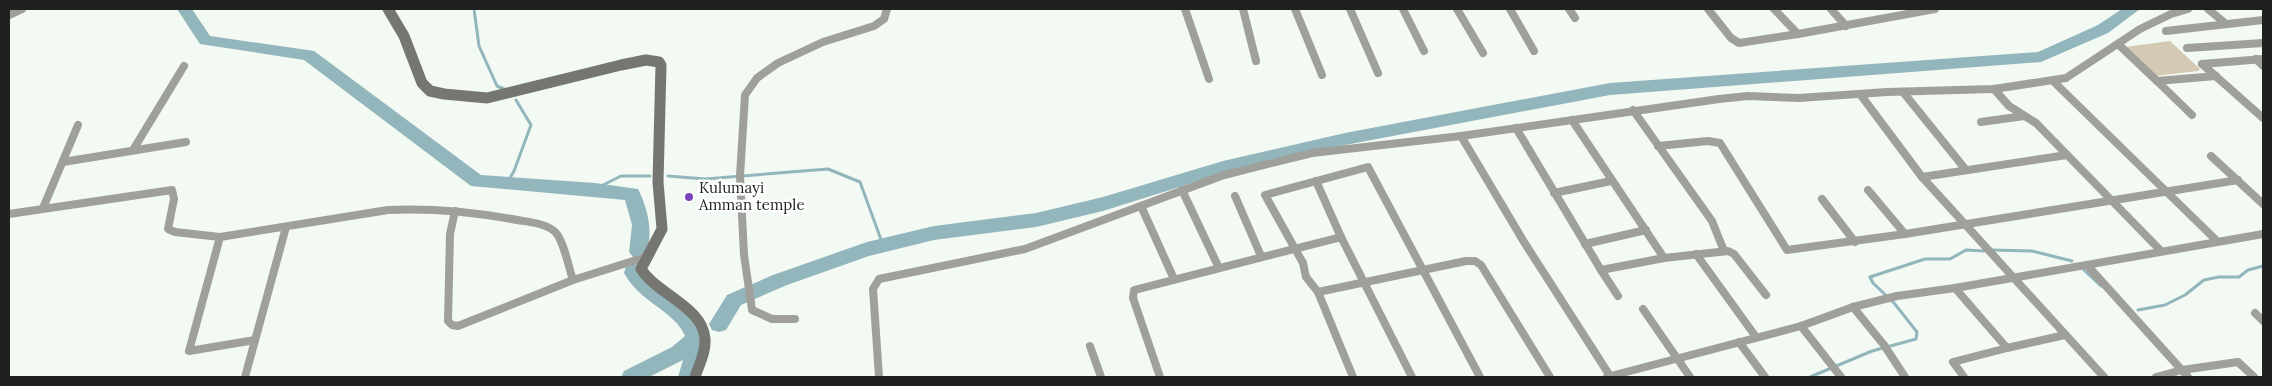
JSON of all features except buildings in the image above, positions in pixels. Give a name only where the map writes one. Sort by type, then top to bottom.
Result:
[{"type":"street","points":[[9,15],[22,9]]},
{"type":"street","points":[[388,9],[404,36],[422,83],[430,91],[444,94],[487,98],[621,65],[646,60],[659,62],[661,66],[658,182],[662,229],[641,269],[646,278],[660,292],[679,302],[697,318],[705,339],[695,377]]},
{"type":"street","points":[[794,319],[784,320],[766,317],[752,310],[749,277],[744,255],[740,176],[747,89],[760,74],[806,49],[863,31],[881,22],[886,16],[887,9]]},
{"type":"street","points":[[1186,9],[1209,79]]},
{"type":"street","points":[[1243,9],[1256,61]]},
{"type":"street","points":[[1296,9],[1322,75]]},
{"type":"street","points":[[1350,9],[1378,73]]},
{"type":"street","points":[[1403,9],[1424,51]]},
{"type":"street","points":[[1458,9],[1483,53]]},
{"type":"street","points":[[1510,9],[1534,51]]},
{"type":"street","points":[[1569,9],[1575,18]]},
{"type":"street","points":[[1711,9],[1731,38],[1739,43],[1936,9]]},
{"type":"street","points":[[1774,9],[1798,34]]},
{"type":"street","points":[[1831,9],[1846,26]]},
{"type":"street","points":[[1888,9],[1895,16]]},
{"type":"street","points":[[879,377],[873,289],[879,279],[1025,249],[1224,175],[1312,153],[1461,136],[1633,110],[1748,96],[1799,98],[1994,89],[2053,81],[2066,78],[2141,27],[2173,12],[2188,9]]},
{"type":"street","points":[[2208,9],[2225,23]]},
{"type":"street","points":[[2166,31],[2263,20]]},
{"type":"street","points":[[2187,48],[2263,42]]},
{"type":"street","points":[[2118,44],[2192,115]]},
{"type":"street","points":[[2263,66],[2259,59],[2202,64],[2263,118]]},
{"type":"street","points":[[133,150],[184,66]]},
{"type":"street","points":[[2157,81],[2216,76]]},
{"type":"street","points":[[2053,81],[2217,242]]},
{"type":"street","points":[[1994,89],[2009,106],[2036,123],[2161,251]]},
{"type":"street","points":[[1903,92],[1966,170]]},
{"type":"street","points":[[1860,94],[1922,177],[2104,377]]},
{"type":"street","points":[[1633,110],[1712,221],[1724,251]]},
{"type":"street","points":[[1981,122],[2024,116]]},
{"type":"street","points":[[1572,120],[1664,258]]},
{"type":"street","points":[[43,208],[78,126]]},
{"type":"street","points":[[1516,128],[1618,296]]},
{"type":"street","points":[[1461,136],[1608,377],[1801,326],[1853,307],[1897,296],[1955,288],[2263,234]]},
{"type":"street","points":[[63,162],[186,142]]},
{"type":"street","points":[[1658,146],[1708,142],[1720,143],[1787,250],[1855,242],[2238,180]]},
{"type":"street","points":[[1922,177],[2068,155]]},
{"type":"street","points":[[2211,156],[2263,204]]},
{"type":"street","points":[[1353,377],[1318,292],[1306,277],[1303,262],[1265,195],[1368,167],[1480,377]]},
{"type":"street","points":[[1316,181],[1341,237],[1412,377]]},
{"type":"street","points":[[1554,193],[1611,181]]},
{"type":"street","points":[[9,214],[172,190],[174,199],[168,229],[220,237],[388,210],[455,211],[539,224],[555,230],[560,238],[573,280]]},
{"type":"street","points":[[1182,190],[1219,268]]},
{"type":"street","points":[[1868,190],[1905,234]]},
{"type":"street","points":[[1235,196],[1261,256]]},
{"type":"street","points":[[1822,199],[1855,242]]},
{"type":"street","points":[[1142,206],[1174,279]]},
{"type":"street","points":[[455,211],[450,234],[448,321],[452,325],[467,322],[573,280],[646,257]]},
{"type":"street","points":[[245,377],[286,227]]},
{"type":"street","points":[[1585,244],[1646,230]]},
{"type":"street","points":[[220,237],[189,351],[255,340]]},
{"type":"street","points":[[1160,377],[1132,294],[1134,290],[1341,237]]},
{"type":"street","points":[[1601,270],[1664,258],[1724,251],[1734,254],[1766,295]]},
{"type":"street","points":[[1696,254],[1756,337]]},
{"type":"street","points":[[1318,292],[1366,284],[1466,260],[1475,261],[1481,265],[1550,377]]},
{"type":"street","points":[[2087,265],[2185,374]]},
{"type":"street","points":[[1955,288],[2007,348]]},
{"type":"street","points":[[1853,307],[1884,345],[1905,377]]},
{"type":"street","points":[[1642,310],[1690,377]]},
{"type":"street","points":[[2255,313],[2263,321]]},
{"type":"street","points":[[1801,326],[1841,377]]},
{"type":"street","points":[[1964,377],[1954,362],[2065,335]]},
{"type":"street","points":[[1739,342],[1765,377]]},
{"type":"street","points":[[1090,346],[1101,377]]},
{"type":"street","points":[[2156,377],[2185,374],[2238,362],[2254,377]]},
{"type":"shaded area","points":[[2170,41],[2200,69],[2198,71],[2156,76],[2125,47]]},
{"type":"waterway","points":[[184,9],[205,40],[308,55],[477,181],[595,189],[632,194],[641,225],[638,252]]},
{"type":"waterway","points":[[474,9],[479,46],[497,86],[504,89]]},
{"type":"waterway","points":[[719,324],[734,300],[780,280],[867,249],[934,233],[1036,220],[1103,204],[1223,167],[1345,139],[1610,89],[2041,57],[2103,29],[2132,9]]},
{"type":"waterway","points":[[507,183],[514,171],[531,125],[516,100]]},
{"type":"waterway","points":[[668,176],[705,179],[828,169],[860,182],[883,245]]},
{"type":"waterway","points":[[595,189],[621,176],[650,176]]},
{"type":"waterway","points":[[1810,377],[1872,351],[1916,339],[1917,332],[1894,303],[1873,283],[1870,277],[1925,259],[1950,259],[1966,250],[1984,251]]},
{"type":"waterway","points":[[1991,250],[2032,251],[2072,261]]},
{"type":"waterway","points":[[635,264],[633,273],[640,284],[682,315],[690,325],[694,336],[695,351],[688,377]]},
{"type":"waterway","points":[[2138,310],[2165,305],[2185,295],[2204,280],[2219,277],[2239,277],[2248,270],[2263,266]]},
{"type":"waterway","points":[[2083,269],[2101,286]]},
{"type":"waterway","points":[[631,377],[679,353],[694,340]]},
{"type":"place","name":"Kulumayi Amman temple","points":[[689,197]]}]
